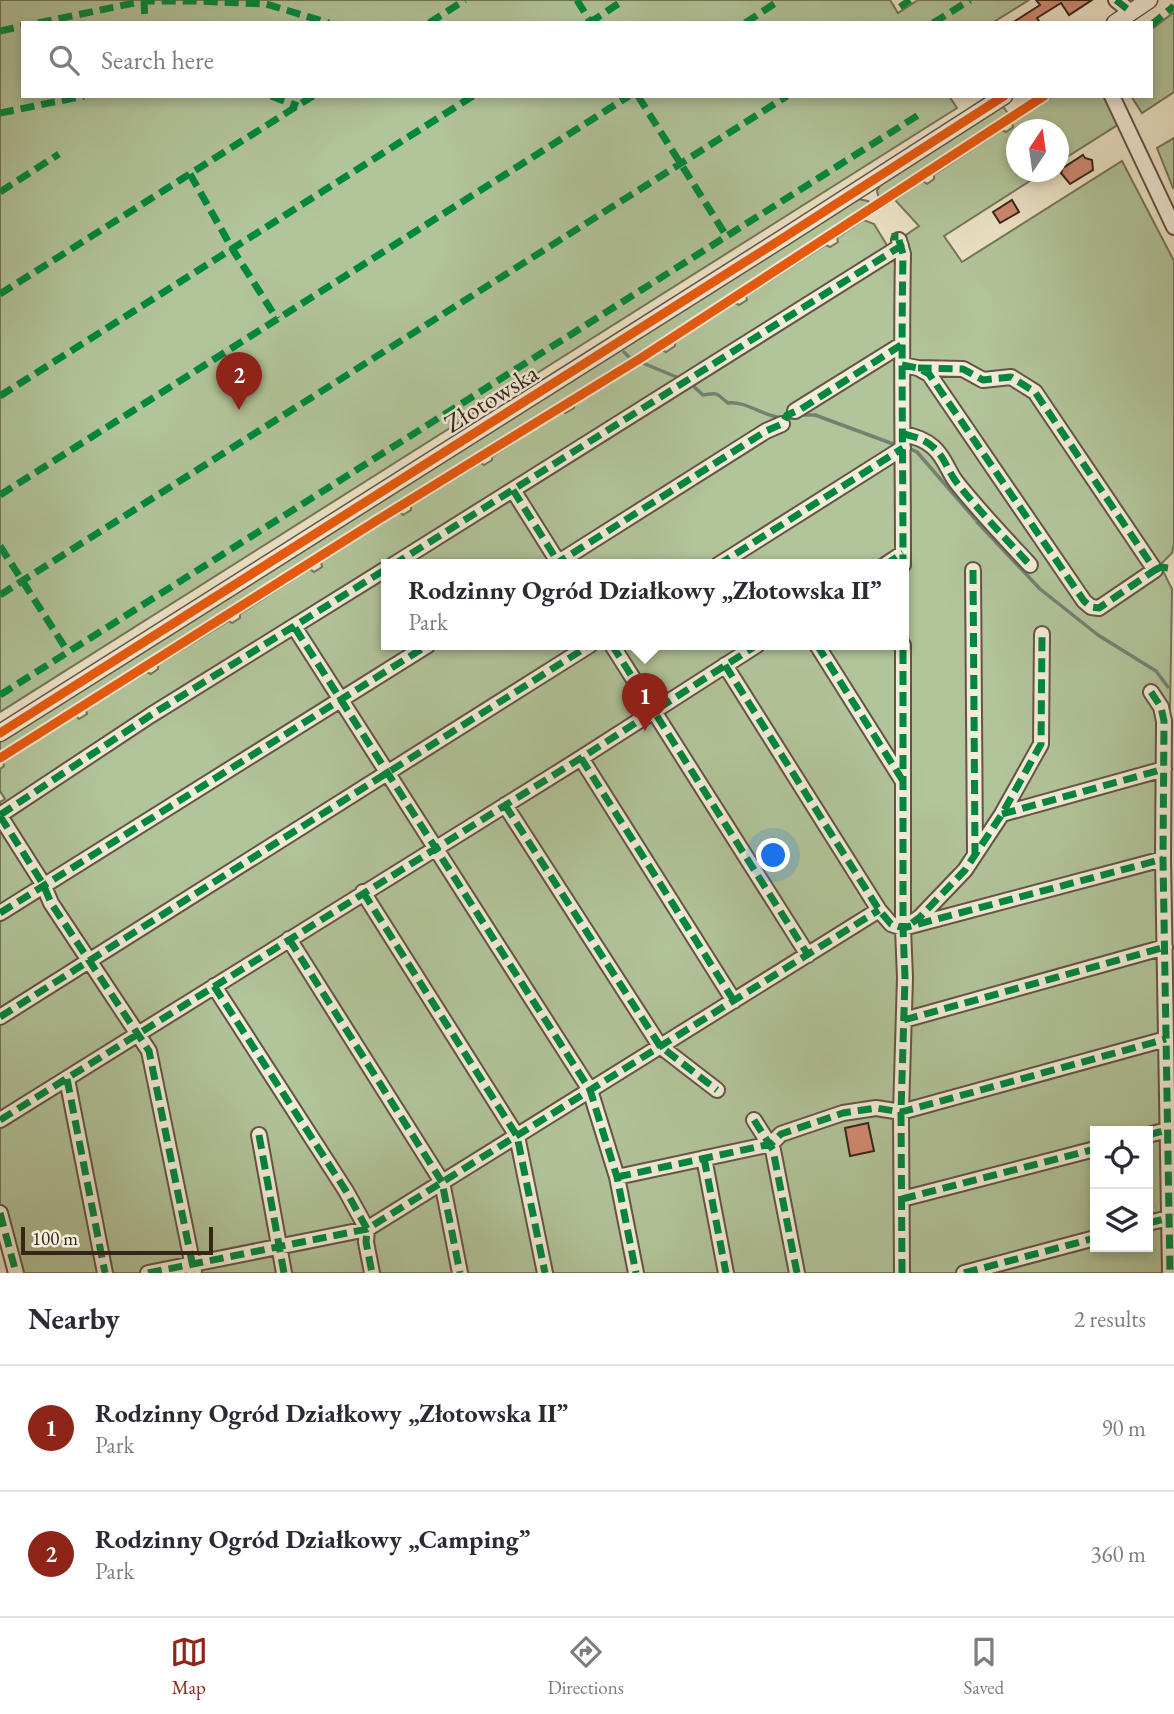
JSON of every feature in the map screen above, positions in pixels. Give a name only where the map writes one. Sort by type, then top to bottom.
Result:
[{"type":"street","points":[[1116,0],[1131,12]]},
{"type":"street","points":[[1118,21],[1149,0]]},
{"type":"street","name":"Złotowska","points":[[0,733],[760,253],[1000,98]]},
{"type":"street","points":[[1113,98],[1174,228]]},
{"type":"street","points":[[403,559],[900,243],[903,254],[903,559]]},
{"type":"street","points":[[795,411],[901,345]]},
{"type":"street","points":[[902,365],[963,369],[983,380],[1011,377],[1035,392],[1159,570],[1100,608],[1091,607],[1084,601],[929,374],[918,368]]},
{"type":"street","points":[[565,559],[766,431],[782,424]]},
{"type":"street","points":[[727,559],[903,441],[923,439],[935,448],[944,459],[951,476],[1030,565]]},
{"type":"street","points":[[513,490],[554,559]]},
{"type":"street","points":[[973,570],[975,854]]},
{"type":"street","points":[[193,1269],[149,1051],[51,903],[43,884],[0,816],[152,715],[381,572]]},
{"type":"street","points":[[295,628],[590,1090],[617,1177],[636,1273]]},
{"type":"street","points":[[903,928],[920,917],[965,870],[1002,814],[1041,744],[1042,634]]},
{"type":"street","points":[[0,913],[420,650]]},
{"type":"street","points":[[0,1017],[582,650]]},
{"type":"street","points":[[614,650],[808,955]]},
{"type":"street","points":[[0,1120],[582,758],[749,650]]},
{"type":"street","points":[[820,650],[903,782]]},
{"type":"street","points":[[902,1273],[901,1112],[905,978],[903,650]]},
{"type":"street","points":[[724,665],[879,911],[891,924],[903,928],[1163,859]]},
{"type":"street","points":[[1151,692],[1161,707],[1164,721],[1163,859],[1170,1273]]},
{"type":"street","points":[[582,758],[733,1000]]},
{"type":"street","points":[[1002,814],[1164,769]]},
{"type":"street","points":[[505,805],[660,1046],[717,1090]]},
{"type":"street","points":[[363,892],[517,1136],[545,1273]]},
{"type":"street","points":[[148,1273],[193,1269],[367,1229],[879,911]]},
{"type":"street","points":[[289,939],[442,1182],[460,1273]]},
{"type":"street","points":[[904,1020],[1165,947]]},
{"type":"street","points":[[214,986],[346,1191],[367,1229],[366,1242],[372,1273]]},
{"type":"street","points":[[617,1177],[771,1144],[781,1134],[843,1113],[876,1108],[901,1112],[1166,1039]]},
{"type":"street","points":[[67,1079],[105,1273]]},
{"type":"street","points":[[754,1120],[771,1144],[797,1273]]},
{"type":"street","points":[[1153,1134],[1167,1130]]},
{"type":"street","points":[[259,1135],[284,1273]]},
{"type":"street","points":[[902,1199],[1090,1150]]},
{"type":"street","points":[[704,1158],[726,1273]]},
{"type":"street","points":[[0,1213],[16,1273]]},
{"type":"street","points":[[1153,1222],[1169,1218]]},
{"type":"street","points":[[964,1273],[1090,1239]]},
{"type":"green space","points":[[0,0],[890,0],[898,13],[918,0],[1029,0],[995,21],[21,21],[21,98],[950,98],[957,108],[0,712]]},
{"type":"green space","points":[[1174,12],[1174,92],[1142,113],[1132,98],[1153,98],[1153,28]]},
{"type":"green space","points":[[1050,98],[1107,98],[1119,124],[1069,156],[1069,119],[1018,119]]},
{"type":"green space","points":[[1002,105],[1009,115],[879,199],[877,191],[882,182]]},
{"type":"green space","points":[[1002,130],[1006,132],[1006,182],[1028,182],[944,236],[962,262],[1122,161],[1174,261],[1174,544],[1172,553],[1160,565],[1172,589],[1169,772],[1174,1273],[10,1273],[0,1232],[0,802],[5,799],[0,791],[0,769],[4,766],[3,762],[76,716],[79,719],[87,714],[86,710],[147,672],[151,674],[158,669],[158,665],[229,621],[232,623],[240,618],[240,614],[310,569],[314,572],[322,567],[321,562],[400,512],[403,515],[411,510],[411,506],[481,463],[484,465],[492,460],[492,457],[562,411],[565,413],[574,408],[575,403],[662,350],[666,352],[675,346],[675,342],[735,303],[739,305],[747,300],[746,296],[826,245],[830,247],[838,242],[837,238],[864,220],[874,224],[888,247],[919,226],[895,200],[923,181],[927,184],[934,179],[934,175]]},
{"type":"green space","points":[[1174,138],[1174,187],[1173,188],[1157,148]]},
{"type":"green space","points":[[858,199],[868,201],[871,205],[0,754],[0,739]]},
{"type":"building","points":[[1036,0],[1092,0],[1069,15],[1061,3],[1037,18],[1039,21],[1015,21],[1040,5]]},
{"type":"building","points":[[1083,155],[1092,160],[1093,170],[1070,184],[1069,164]]},
{"type":"building","points":[[1012,200],[1019,212],[1000,223],[993,212]]},
{"type":"building","points":[[868,1123],[874,1151],[850,1156],[845,1128]]},
{"type":"waterway","points":[[624,352],[629,357]]},
{"type":"waterway","points":[[645,364],[679,378]]},
{"type":"waterway","points":[[691,384],[703,395],[715,394],[728,403],[742,404],[782,418]]},
{"type":"waterway","points":[[788,419],[800,415],[815,415],[896,445]]},
{"type":"waterway","points":[[909,448],[917,452],[975,519]]},
{"type":"waterway","points":[[977,522],[1040,589],[1098,635],[1156,671],[1168,687]]},
{"type":"marked path","points":[[144,0],[145,21]]},
{"type":"marked path","points":[[432,21],[465,0]]},
{"type":"marked path","points":[[577,0],[590,21]]},
{"type":"marked path","points":[[592,21],[624,0]]},
{"type":"marked path","points":[[748,21],[780,0]]},
{"type":"marked path","points":[[900,7],[910,0]]},
{"type":"marked path","points":[[936,21],[970,0]]},
{"type":"marked path","points":[[1116,0],[1131,12]]},
{"type":"marked path","points":[[48,21],[144,1],[266,4],[322,21]]},
{"type":"marked path","points":[[1153,23],[1174,6]]},
{"type":"marked path","points":[[0,31],[21,26]]},
{"type":"marked path","points":[[0,113],[74,98]]},
{"type":"marked path","points":[[276,98],[298,106]]},
{"type":"marked path","points":[[0,294],[310,98]]},
{"type":"marked path","points":[[0,396],[470,98]]},
{"type":"marked path","points":[[0,495],[626,98]]},
{"type":"marked path","points":[[639,98],[727,237]]},
{"type":"marked path","points":[[0,595],[784,98]]},
{"type":"marked path","points":[[0,695],[920,114]]},
{"type":"marked path","points":[[0,192],[59,154]]},
{"type":"marked path","points":[[190,174],[233,250],[277,319]]},
{"type":"marked path","points":[[403,559],[901,246],[895,243],[895,233]]},
{"type":"marked path","points":[[899,240],[903,254],[903,559]]},
{"type":"marked path","points":[[563,559],[766,431],[782,424],[787,415],[801,409],[901,345]]},
{"type":"marked path","points":[[902,365],[918,368],[929,374],[1084,601],[1091,607],[1099,608],[1155,570],[1035,392],[1011,377],[983,380],[963,369],[918,368]]},
{"type":"marked path","points":[[904,434],[923,440],[937,451],[966,494],[1030,565]]},
{"type":"marked path","points":[[727,559],[903,448]]},
{"type":"marked path","points":[[513,490],[556,559]]},
{"type":"marked path","points":[[0,546],[68,652]]},
{"type":"marked path","points":[[894,559],[903,553]]},
{"type":"marked path","points":[[1155,570],[1168,568]]},
{"type":"marked path","points":[[973,570],[975,854]]},
{"type":"marked path","points":[[0,815],[151,715],[381,572]]},
{"type":"marked path","points":[[295,628],[590,1090],[617,1177],[636,1273]]},
{"type":"marked path","points":[[912,923],[965,870],[1002,814],[1041,744],[1042,634]]},
{"type":"marked path","points":[[0,913],[420,650]]},
{"type":"marked path","points":[[0,1017],[582,650]]},
{"type":"marked path","points":[[615,650],[808,955]]},
{"type":"marked path","points":[[0,1120],[749,650]]},
{"type":"marked path","points":[[820,650],[903,781]]},
{"type":"marked path","points":[[902,1273],[901,1112],[905,978],[903,650]]},
{"type":"marked path","points":[[725,665],[879,910],[891,924],[903,928],[1163,859]]},
{"type":"marked path","points":[[1151,692],[1161,707],[1164,721],[1163,859],[1170,1273]]},
{"type":"marked path","points":[[581,758],[734,1001]]},
{"type":"marked path","points":[[1002,814],[1164,769]]},
{"type":"marked path","points":[[505,805],[660,1046],[717,1090]]},
{"type":"marked path","points":[[0,816],[43,884],[51,903],[149,1051],[194,1272]]},
{"type":"marked path","points":[[363,892],[517,1136],[545,1273]]},
{"type":"marked path","points":[[148,1273],[367,1229],[879,910]]},
{"type":"marked path","points":[[289,939],[442,1182],[460,1273]]},
{"type":"marked path","points":[[904,1020],[1165,947]]},
{"type":"marked path","points":[[214,986],[346,1191],[367,1229],[366,1242],[372,1273]]},
{"type":"marked path","points":[[617,1177],[771,1144],[781,1134],[843,1113],[876,1108],[901,1112],[1166,1039]]},
{"type":"marked path","points":[[67,1079],[105,1273]]},
{"type":"marked path","points":[[754,1120],[773,1150],[797,1273]]},
{"type":"marked path","points":[[1153,1134],[1167,1130]]},
{"type":"marked path","points":[[259,1135],[284,1273]]},
{"type":"marked path","points":[[902,1199],[1090,1150]]},
{"type":"marked path","points":[[704,1158],[726,1273]]},
{"type":"marked path","points":[[0,1213],[16,1273]]},
{"type":"marked path","points":[[1153,1222],[1169,1218]]},
{"type":"marked path","points":[[964,1273],[1090,1239]]},
{"type":"cycle path","points":[[0,733],[1001,98]]},
{"type":"cycle path","points":[[0,758],[641,358],[1041,98]]},
{"type":"place","name":"Rodzinny Ogród Działkowy „Camping”","points":[[239,410]]},
{"type":"place","name":"Rodzinny Ogród Działkowy „Złotowska II”","points":[[645,731]]}]
